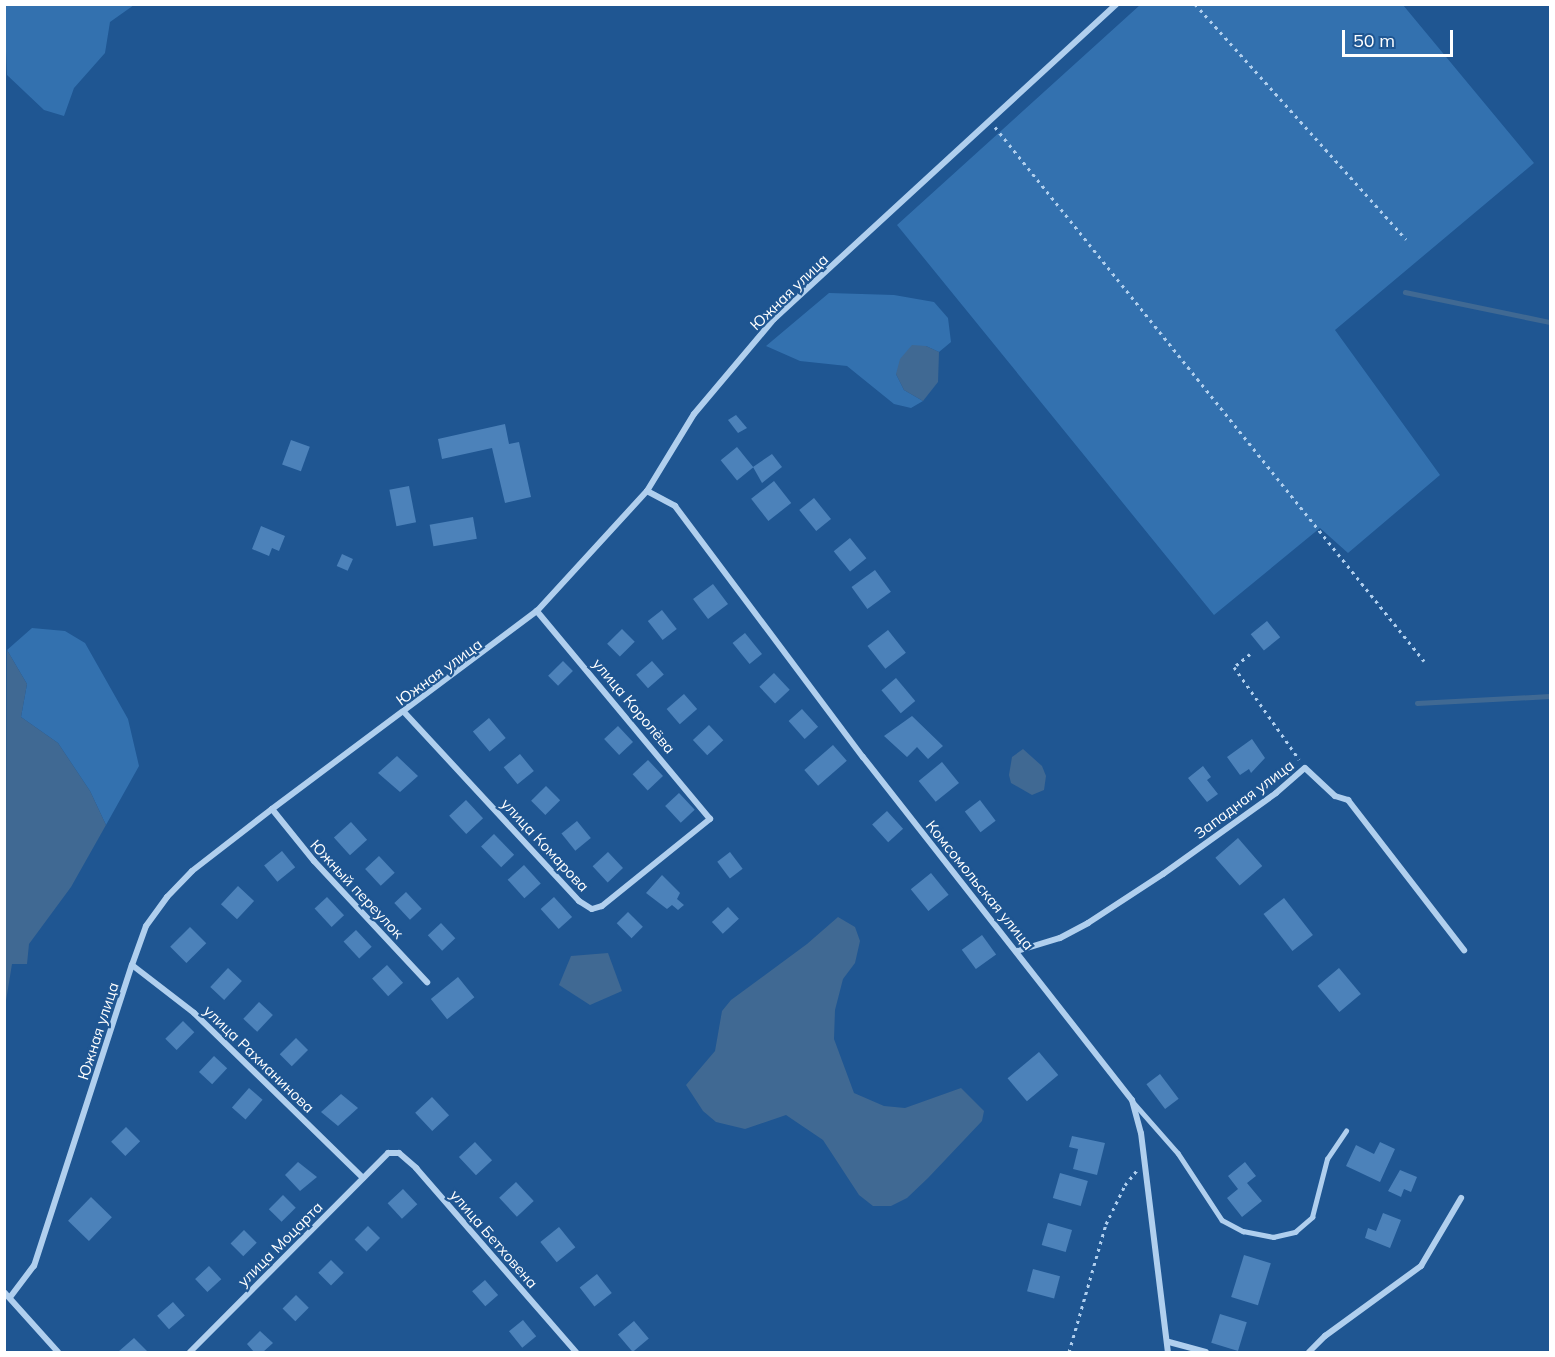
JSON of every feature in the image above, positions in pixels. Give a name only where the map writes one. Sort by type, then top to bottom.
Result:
[{"type":"street","name":"Южная улица","points":[[11,1296],[34,1266],[132,965],[146,926],[166,897],[192,871],[272,809],[537,611],[647,490],[694,414],[774,319],[1116,4]]},
{"type":"street","name":"Комсомольская улица","points":[[647,490],[675,506],[836,722],[1131,1100],[1145,1162],[1168,1353]]},
{"type":"street","name":"улица Королёва","points":[[537,611],[710,819]]},
{"type":"street","name":"улица Комарова","points":[[404,712],[579,901],[592,909],[602,906],[710,819]]},
{"type":"street","name":"Западная улица","points":[[1017,951],[1060,938],[1088,923],[1163,874],[1276,793],[1305,768],[1335,796],[1348,800],[1464,950]]},
{"type":"street","name":"Южный переулок","points":[[272,809],[314,861],[427,982]]},
{"type":"street","name":"улица Рахманинова","points":[[132,965],[194,1013],[363,1178]]},
{"type":"street","name":"улица Моцарта","points":[[190,1353],[388,1153]]},
{"type":"street","name":"улица Бетховена","points":[[388,1153],[399,1154],[416,1168],[576,1353]]},
{"type":"street","points":[[1309,1353],[1325,1336],[1420,1266],[1461,1198]]},
{"type":"street","points":[[4,1292],[11,1296],[58,1353]]},
{"type":"street","points":[[1168,1342],[1206,1353]]},
{"type":"lane","points":[[1131,1100],[1178,1154],[1222,1220],[1243,1231],[1274,1237],[1295,1232],[1312,1217],[1327,1159],[1346,1131]]},
{"type":"path","points":[[1195,4],[1406,239]]},
{"type":"path","points":[[990,120],[1424,661]]},
{"type":"path","points":[[1250,654],[1234,667],[1305,768]]},
{"type":"path","points":[[1069,1353],[1106,1224],[1125,1185],[1145,1162]]},
{"type":"shaded area","points":[[4,5],[134,5],[110,22],[105,53],[74,88],[64,116],[44,110],[7,75]]},
{"type":"shaded area","points":[[1140,5],[1403,5],[1534,163],[1335,330],[1440,475],[1348,553],[1320,528],[1214,615],[897,225]]},
{"type":"shaded area","points":[[829,293],[894,295],[934,302],[948,318],[951,342],[939,352],[926,346],[896,374],[904,390],[923,401],[911,408],[894,404],[847,366],[800,361],[766,346]]},
{"type":"shaded area","points":[[912,345],[926,346],[939,352],[938,382],[923,401],[904,390],[896,374],[900,359]]},
{"type":"shaded area","points":[[32,628],[65,631],[85,643],[128,719],[139,766],[106,825],[90,791],[58,743],[21,717],[27,684],[7,650]]},
{"type":"shaded area","points":[[7,650],[27,684],[21,717],[58,743],[90,791],[106,825],[71,887],[29,944],[27,964],[12,964],[5,1007]]},
{"type":"shaded area","points":[[1023,749],[1042,766],[1046,776],[1044,790],[1032,795],[1011,783],[1009,775],[1012,757]]},
{"type":"shaded area","points":[[838,917],[855,927],[860,941],[855,963],[843,979],[835,1010],[834,1039],[854,1093],[884,1106],[905,1108],[961,1088],[984,1111],[982,1121],[928,1178],[907,1198],[891,1206],[873,1206],[859,1195],[823,1140],[786,1115],[745,1129],[716,1122],[703,1111],[686,1085],[715,1051],[722,1011],[731,1000],[807,944]]},
{"type":"shaded area","points":[[608,953],[622,991],[590,1005],[559,985],[571,956]]},
{"type":"building","points":[[736,415],[747,428],[738,433],[728,420]]},
{"type":"building","points":[[505,424],[509,444],[519,442],[531,497],[505,503],[492,448],[442,459],[438,439]]},
{"type":"building","points":[[291,440],[310,447],[301,471],[282,464]]},
{"type":"building","points":[[737,447],[753,467],[737,480],[721,460]]},
{"type":"building","points":[[772,454],[782,467],[762,483],[753,467]]},
{"type":"building","points":[[774,481],[791,503],[768,521],[751,499]]},
{"type":"building","points":[[409,486],[416,522],[396,526],[389,490]]},
{"type":"building","points":[[814,498],[831,519],[816,531],[799,510]]},
{"type":"building","points":[[473,517],[477,539],[433,546],[430,525]]},
{"type":"building","points":[[261,526],[285,536],[279,551],[272,548],[269,556],[252,549]]},
{"type":"building","points":[[850,538],[866,558],[850,571],[834,551]]},
{"type":"building","points":[[342,554],[353,559],[348,571],[337,566]]},
{"type":"building","points":[[875,570],[891,592],[867,609],[852,587]]},
{"type":"building","points":[[713,584],[728,604],[708,619],[693,599]]},
{"type":"building","points":[[662,610],[677,629],[663,640],[648,621]]},
{"type":"building","points":[[1267,621],[1280,637],[1264,651],[1251,634]]},
{"type":"building","points":[[622,629],[635,642],[620,657],[607,644]]},
{"type":"building","points":[[888,630],[906,653],[885,669],[868,646]]},
{"type":"building","points":[[745,633],[762,654],[750,664],[733,643]]},
{"type":"building","points":[[563,661],[573,671],[558,686],[548,676]]},
{"type":"building","points":[[652,661],[664,675],[648,688],[636,675]]},
{"type":"building","points":[[774,673],[790,690],[775,703],[759,687]]},
{"type":"building","points":[[896,678],[915,701],[901,713],[881,690]]},
{"type":"building","points":[[684,694],[697,709],[680,724],[667,709]]},
{"type":"building","points":[[802,709],[818,727],[805,739],[789,721]]},
{"type":"building","points":[[912,716],[943,746],[928,759],[917,747],[907,757],[884,736]]},
{"type":"building","points":[[489,718],[506,738],[490,751],[473,731]]},
{"type":"building","points":[[709,725],[723,740],[707,755],[693,740]]},
{"type":"building","points":[[618,726],[633,742],[619,755],[604,739]]},
{"type":"building","points":[[1252,739],[1265,758],[1251,773],[1249,769],[1240,775],[1227,757]]},
{"type":"building","points":[[833,745],[847,761],[818,786],[804,770]]},
{"type":"building","points":[[520,754],[534,771],[518,784],[504,767]]},
{"type":"building","points":[[397,756],[418,776],[400,792],[378,773]]},
{"type":"building","points":[[648,760],[663,776],[648,790],[633,774]]},
{"type":"building","points":[[942,762],[959,783],[936,802],[919,781]]},
{"type":"building","points":[[1203,766],[1211,777],[1207,780],[1218,794],[1207,802],[1188,778]]},
{"type":"building","points":[[546,786],[560,800],[545,815],[531,801]]},
{"type":"building","points":[[679,793],[695,810],[681,823],[665,806]]},
{"type":"building","points":[[466,800],[483,818],[466,834],[449,816]]},
{"type":"building","points":[[980,800],[996,821],[980,832],[965,811]]},
{"type":"building","points":[[887,811],[903,829],[888,842],[872,824]]},
{"type":"building","points":[[577,821],[591,838],[575,851],[561,834]]},
{"type":"building","points":[[351,822],[367,840],[350,855],[334,837]]},
{"type":"building","points":[[494,834],[514,855],[501,867],[481,847]]},
{"type":"building","points":[[1238,838],[1262,866],[1240,886],[1215,858]]},
{"type":"building","points":[[282,851],[295,867],[277,882],[264,865]]},
{"type":"building","points":[[608,852],[623,868],[608,882],[593,866]]},
{"type":"building","points":[[730,852],[743,869],[730,878],[717,862]]},
{"type":"building","points":[[379,856],[395,873],[381,886],[365,869]]},
{"type":"building","points":[[524,865],[541,884],[524,898],[508,880]]},
{"type":"building","points":[[931,873],[949,895],[928,911],[911,889]]},
{"type":"building","points":[[662,875],[680,893],[677,899],[684,905],[678,910],[672,905],[667,909],[646,893]]},
{"type":"building","points":[[238,886],[254,901],[237,919],[221,904]]},
{"type":"building","points":[[406,892],[422,909],[410,920],[394,903]]},
{"type":"building","points":[[327,897],[344,915],[332,927],[315,909]]},
{"type":"building","points":[[554,897],[572,917],[559,929],[541,909]]},
{"type":"building","points":[[1284,898],[1313,935],[1292,951],[1264,914]]},
{"type":"building","points":[[728,907],[739,919],[723,934],[712,922]]},
{"type":"building","points":[[628,912],[643,927],[632,938],[617,923]]},
{"type":"building","points":[[441,923],[455,938],[442,951],[428,935]]},
{"type":"building","points":[[190,927],[206,943],[186,963],[170,947]]},
{"type":"building","points":[[356,930],[372,947],[359,958],[344,942]]},
{"type":"building","points":[[982,935],[996,954],[976,969],[962,950]]},
{"type":"building","points":[[387,965],[403,983],[388,996],[372,978]]},
{"type":"building","points":[[228,968],[242,981],[224,1000],[210,987]]},
{"type":"building","points":[[1339,968],[1361,994],[1339,1012],[1318,986]]},
{"type":"building","points":[[458,977],[474,997],[447,1019],[431,999]]},
{"type":"building","points":[[259,1002],[273,1015],[257,1032],[243,1019]]},
{"type":"building","points":[[183,1021],[194,1032],[177,1050],[165,1039]]},
{"type":"building","points":[[296,1038],[308,1050],[292,1066],[280,1054]]},
{"type":"building","points":[[1039,1052],[1058,1075],[1027,1101],[1008,1078]]},
{"type":"building","points":[[214,1056],[227,1068],[212,1084],[199,1072]]},
{"type":"building","points":[[1160,1074],[1179,1099],[1165,1109],[1146,1084]]},
{"type":"building","points":[[249,1088],[263,1100],[246,1119],[232,1108]]},
{"type":"building","points":[[341,1094],[358,1108],[338,1126],[321,1112]]},
{"type":"building","points":[[432,1097],[449,1115],[432,1131],[415,1113]]},
{"type":"building","points":[[126,1127],[140,1141],[125,1156],[111,1142]]},
{"type":"building","points":[[1072,1136],[1105,1143],[1097,1175],[1073,1169],[1078,1149],[1069,1147]]},
{"type":"building","points":[[475,1142],[492,1160],[476,1175],[459,1157]]},
{"type":"building","points":[[1380,1142],[1395,1149],[1380,1182],[1346,1166],[1356,1145],[1374,1154]]},
{"type":"building","points":[[298,1162],[317,1177],[300,1191],[285,1175]]},
{"type":"building","points":[[1245,1162],[1256,1176],[1247,1183],[1262,1201],[1242,1217],[1227,1198],[1238,1189],[1228,1176]]},
{"type":"building","points":[[1400,1170],[1417,1177],[1411,1192],[1404,1189],[1401,1197],[1388,1191]]},
{"type":"building","points":[[1060,1173],[1088,1181],[1081,1206],[1053,1198]]},
{"type":"building","points":[[516,1182],[534,1201],[517,1217],[499,1198]]},
{"type":"building","points":[[403,1189],[417,1204],[402,1219],[388,1203]]},
{"type":"building","points":[[283,1195],[296,1208],[282,1222],[269,1209]]},
{"type":"building","points":[[91,1197],[112,1217],[89,1241],[68,1221]]},
{"type":"building","points":[[1383,1213],[1401,1220],[1390,1248],[1365,1238],[1368,1228],[1376,1231]]},
{"type":"building","points":[[1048,1223],[1072,1230],[1066,1252],[1042,1245]]},
{"type":"building","points":[[368,1226],[380,1238],[367,1251],[355,1239]]},
{"type":"building","points":[[559,1227],[575,1247],[557,1262],[540,1242]]},
{"type":"building","points":[[244,1230],[257,1243],[243,1256],[231,1243]]},
{"type":"building","points":[[1244,1255],[1271,1263],[1258,1305],[1231,1297]]},
{"type":"building","points":[[331,1260],[344,1273],[331,1285],[318,1273]]},
{"type":"building","points":[[209,1266],[221,1279],[207,1292],[195,1279]]},
{"type":"building","points":[[1033,1269],[1060,1276],[1054,1298],[1027,1291]]},
{"type":"building","points":[[597,1274],[612,1293],[594,1306],[580,1288]]},
{"type":"building","points":[[485,1280],[498,1295],[485,1306],[472,1291]]},
{"type":"building","points":[[296,1295],[309,1308],[295,1321],[283,1308]]},
{"type":"building","points":[[173,1302],[185,1316],[169,1329],[157,1316]]},
{"type":"building","points":[[1220,1314],[1247,1322],[1238,1351],[1211,1343]]},
{"type":"building","points":[[523,1320],[536,1336],[522,1348],[509,1331]]},
{"type":"building","points":[[634,1321],[649,1339],[633,1352],[618,1334]]},
{"type":"building","points":[[260,1331],[273,1343],[263,1352],[254,1352],[247,1344]]},
{"type":"building","points":[[134,1338],[148,1352],[118,1352]]},
{"type":"waterway","points":[[1405,292],[1550,322]]},
{"type":"waterway","points":[[1417,703],[1550,696]]}]
